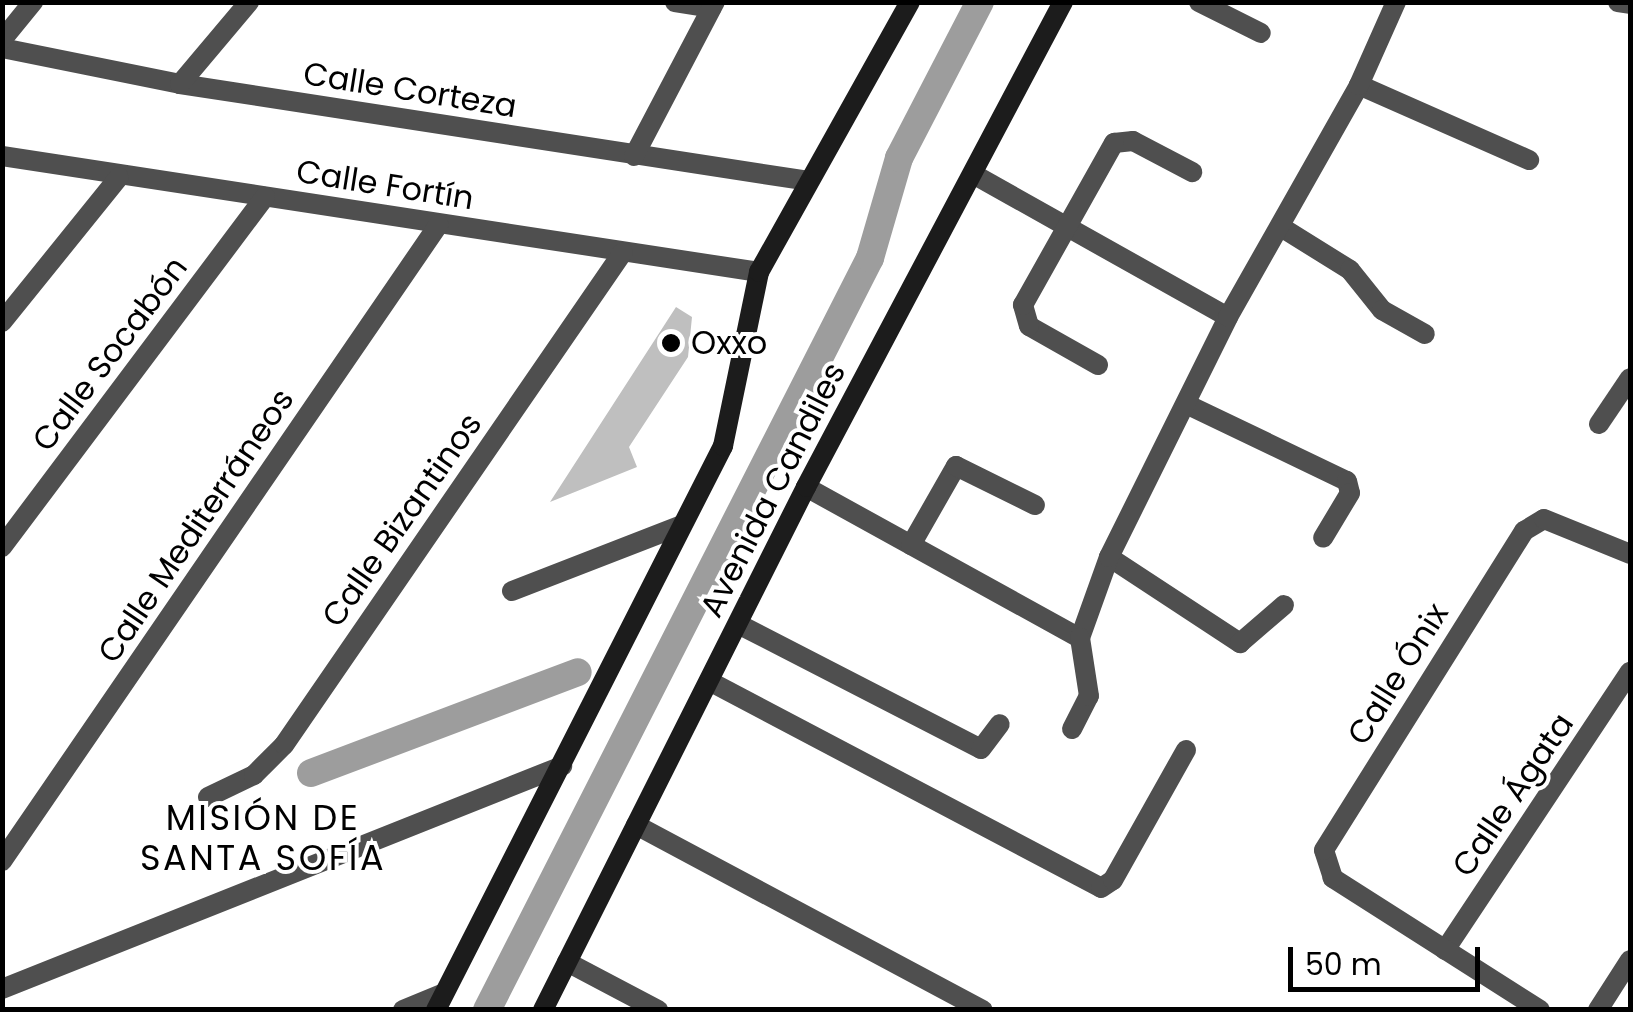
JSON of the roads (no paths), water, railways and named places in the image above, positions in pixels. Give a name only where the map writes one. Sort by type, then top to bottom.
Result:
[{"type":"main road","name":"Avenida Candiles","points":[[440,1002],[723,446],[760,272],[910,2]]},
{"type":"main road","name":"Avenida Candiles","points":[[543,1010],[806,487],[1057,7]]},
{"type":"street","points":[[2,40],[33,2]]},
{"type":"street","points":[[180,84],[249,2]]},
{"type":"street","points":[[634,156],[713,6],[675,2]]},
{"type":"street","points":[[1199,2],[1261,34]]},
{"type":"street","points":[[1072,729],[1089,696],[1080,638],[1109,557],[1228,317],[1359,86],[1396,2]]},
{"type":"street","points":[[1618,2],[1630,4]]},
{"type":"street","name":"Calle Corteza","points":[[2,48],[180,84],[810,181]]},
{"type":"street","points":[[1359,86],[1529,160]]},
{"type":"street","points":[[1098,366],[1021,314],[1104,156],[1123,139],[1192,172]]},
{"type":"street","name":"Calle Fortín","points":[[2,156],[119,177],[760,272]]},
{"type":"street","points":[[973,174],[1228,317]]},
{"type":"street","points":[[2,322],[119,177]]},
{"type":"street","name":"Calle Socabón","points":[[2,547],[265,197]]},
{"type":"street","name":"Calle Mediterráneos","points":[[2,861],[439,224]]},
{"type":"street","points":[[1282,227],[1350,270],[1382,310],[1425,334]]},
{"type":"street","name":"Calle Bizantinos","points":[[208,797],[254,775],[284,745],[623,252]]},
{"type":"street","points":[[1599,424],[1630,378]]},
{"type":"street","points":[[1186,404],[1347,482],[1350,493],[1323,538]]},
{"type":"street","points":[[911,544],[956,466],[1035,505]]},
{"type":"street","points":[[806,487],[1080,638]]},
{"type":"street","name":"Calle Ónix","points":[[1445,950],[1333,878],[1323,862],[1328,840],[1533,523],[1555,522],[1630,554]]},
{"type":"street","points":[[512,591],[680,526]]},
{"type":"street","points":[[1109,557],[1245,642],[1284,605]]},
{"type":"street","points":[[738,624],[980,749],[1000,724]]},
{"type":"street","name":"Calle Ágata","points":[[1445,950],[1630,672]]},
{"type":"street","points":[[709,682],[1100,888],[1110,884],[1186,750]]},
{"type":"street","points":[[2,989],[562,766]]},
{"type":"street","points":[[636,825],[982,1010]]},
{"type":"street","points":[[1445,950],[1540,1010]]},
{"type":"street","points":[[1598,1010],[1630,960]]},
{"type":"street","points":[[567,962],[658,1010]]},
{"type":"street","points":[[403,1010],[440,1002]]},
{"type":"waterway","points":[[487,1010],[870,258],[899,158],[980,2]]},
{"type":"waterway","points":[[311,773],[578,672]]},
{"type":"place","name":"Oxxo","points":[[671,343]]},
{"type":"district","name":"MISIÓN DE SANTA SOFÍA","points":[[263,838]]}]
